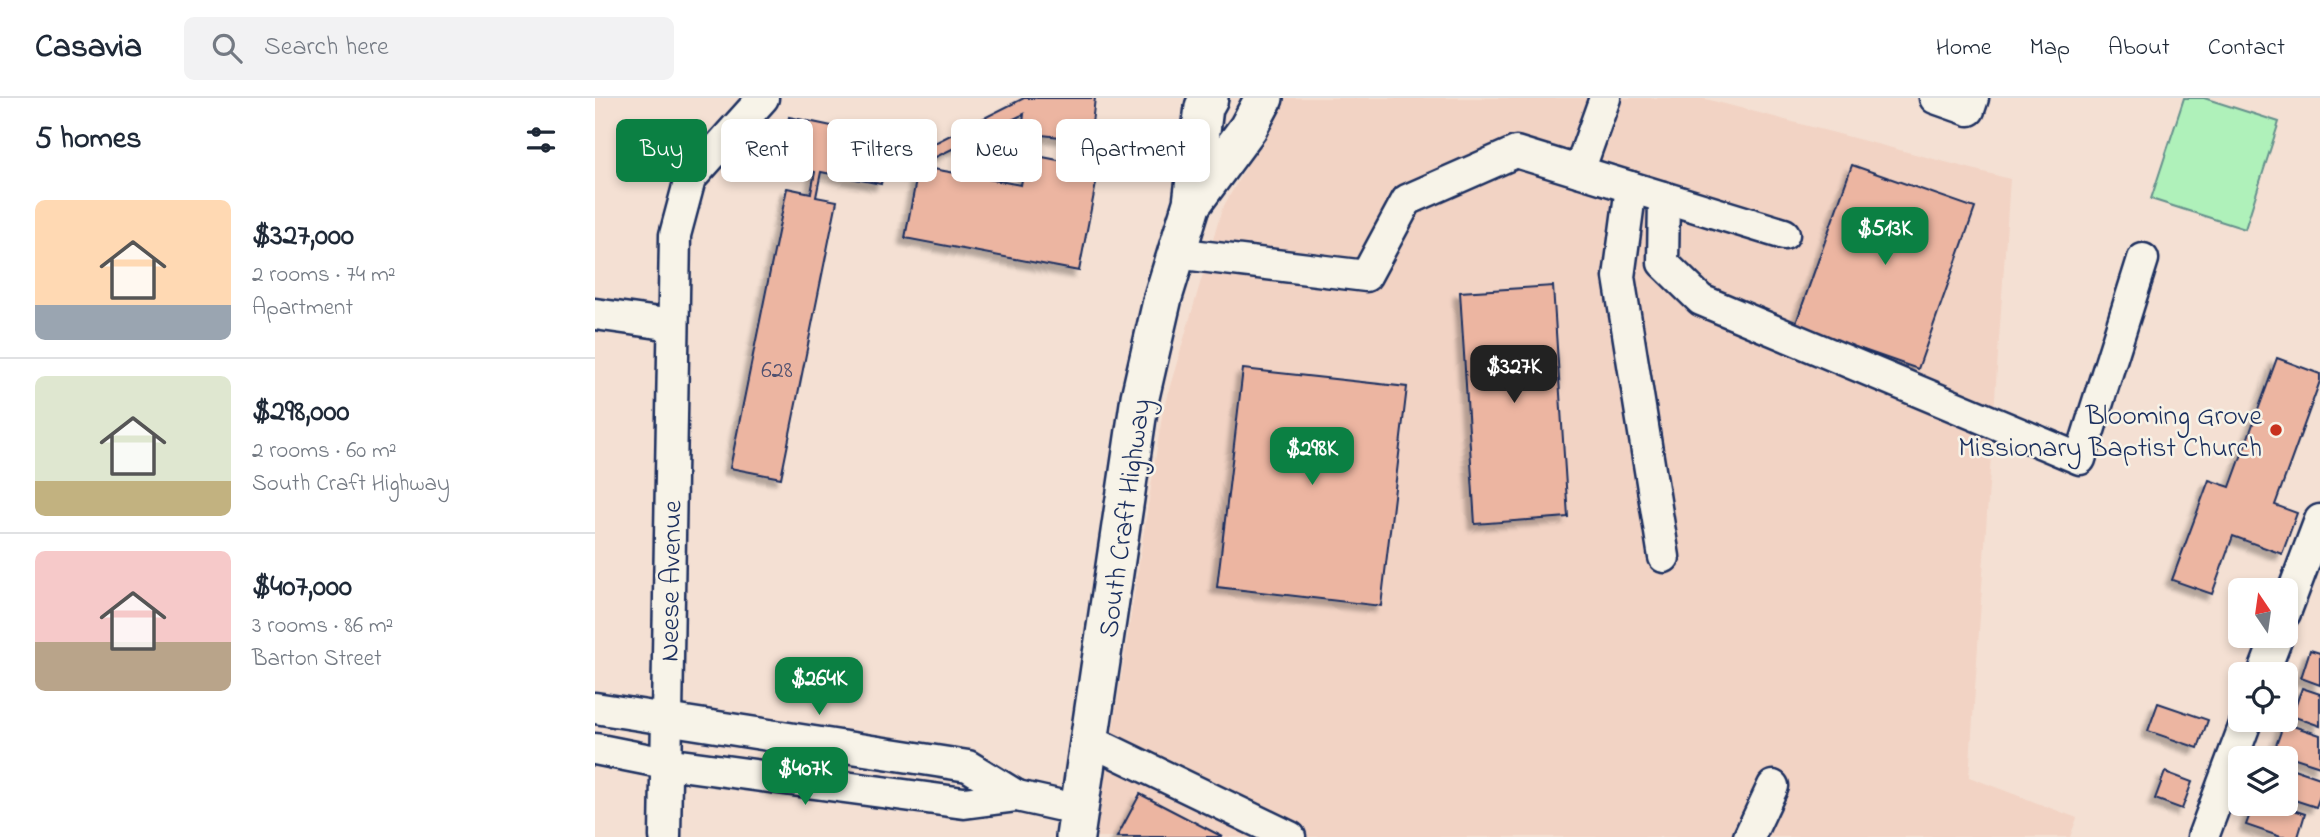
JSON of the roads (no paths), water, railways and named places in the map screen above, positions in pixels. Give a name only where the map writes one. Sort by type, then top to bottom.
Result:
[{"type":"main road","name":"South Craft Highway","points":[[1077,823],[1140,397],[1175,253],[1192,203],[1204,107],[1209,98]]},
{"type":"main road","name":"South Craft Highway","points":[[1192,203],[1248,128],[1264,98]]},
{"type":"street","name":"Neese Avenue","points":[[665,837],[675,235],[690,179],[763,98]]},
{"type":"street","points":[[1579,171],[1605,98]]},
{"type":"street","points":[[1935,98],[1969,110],[1973,98]]},
{"type":"street","points":[[1175,253],[1366,276],[1407,200],[1516,152],[1784,234]]},
{"type":"street","points":[[1631,187],[1619,277],[1664,557]]},
{"type":"street","points":[[1664,197],[1663,263],[1701,300],[2080,459],[2143,259]]},
{"type":"street","points":[[595,314],[673,325]]},
{"type":"street","points":[[2298,579],[2320,520]]},
{"type":"street","points":[[595,708],[968,766],[1017,796],[1077,823]]},
{"type":"street","points":[[2203,837],[2242,732]]},
{"type":"street","points":[[1091,741],[1290,837]]},
{"type":"street","points":[[595,749],[666,763],[964,803],[1017,796]]},
{"type":"street","points":[[1749,837],[1773,786]]},
{"type":"place","name":"Blooming Grove Missionary Baptist Church","points":[[2276,430]]}]
